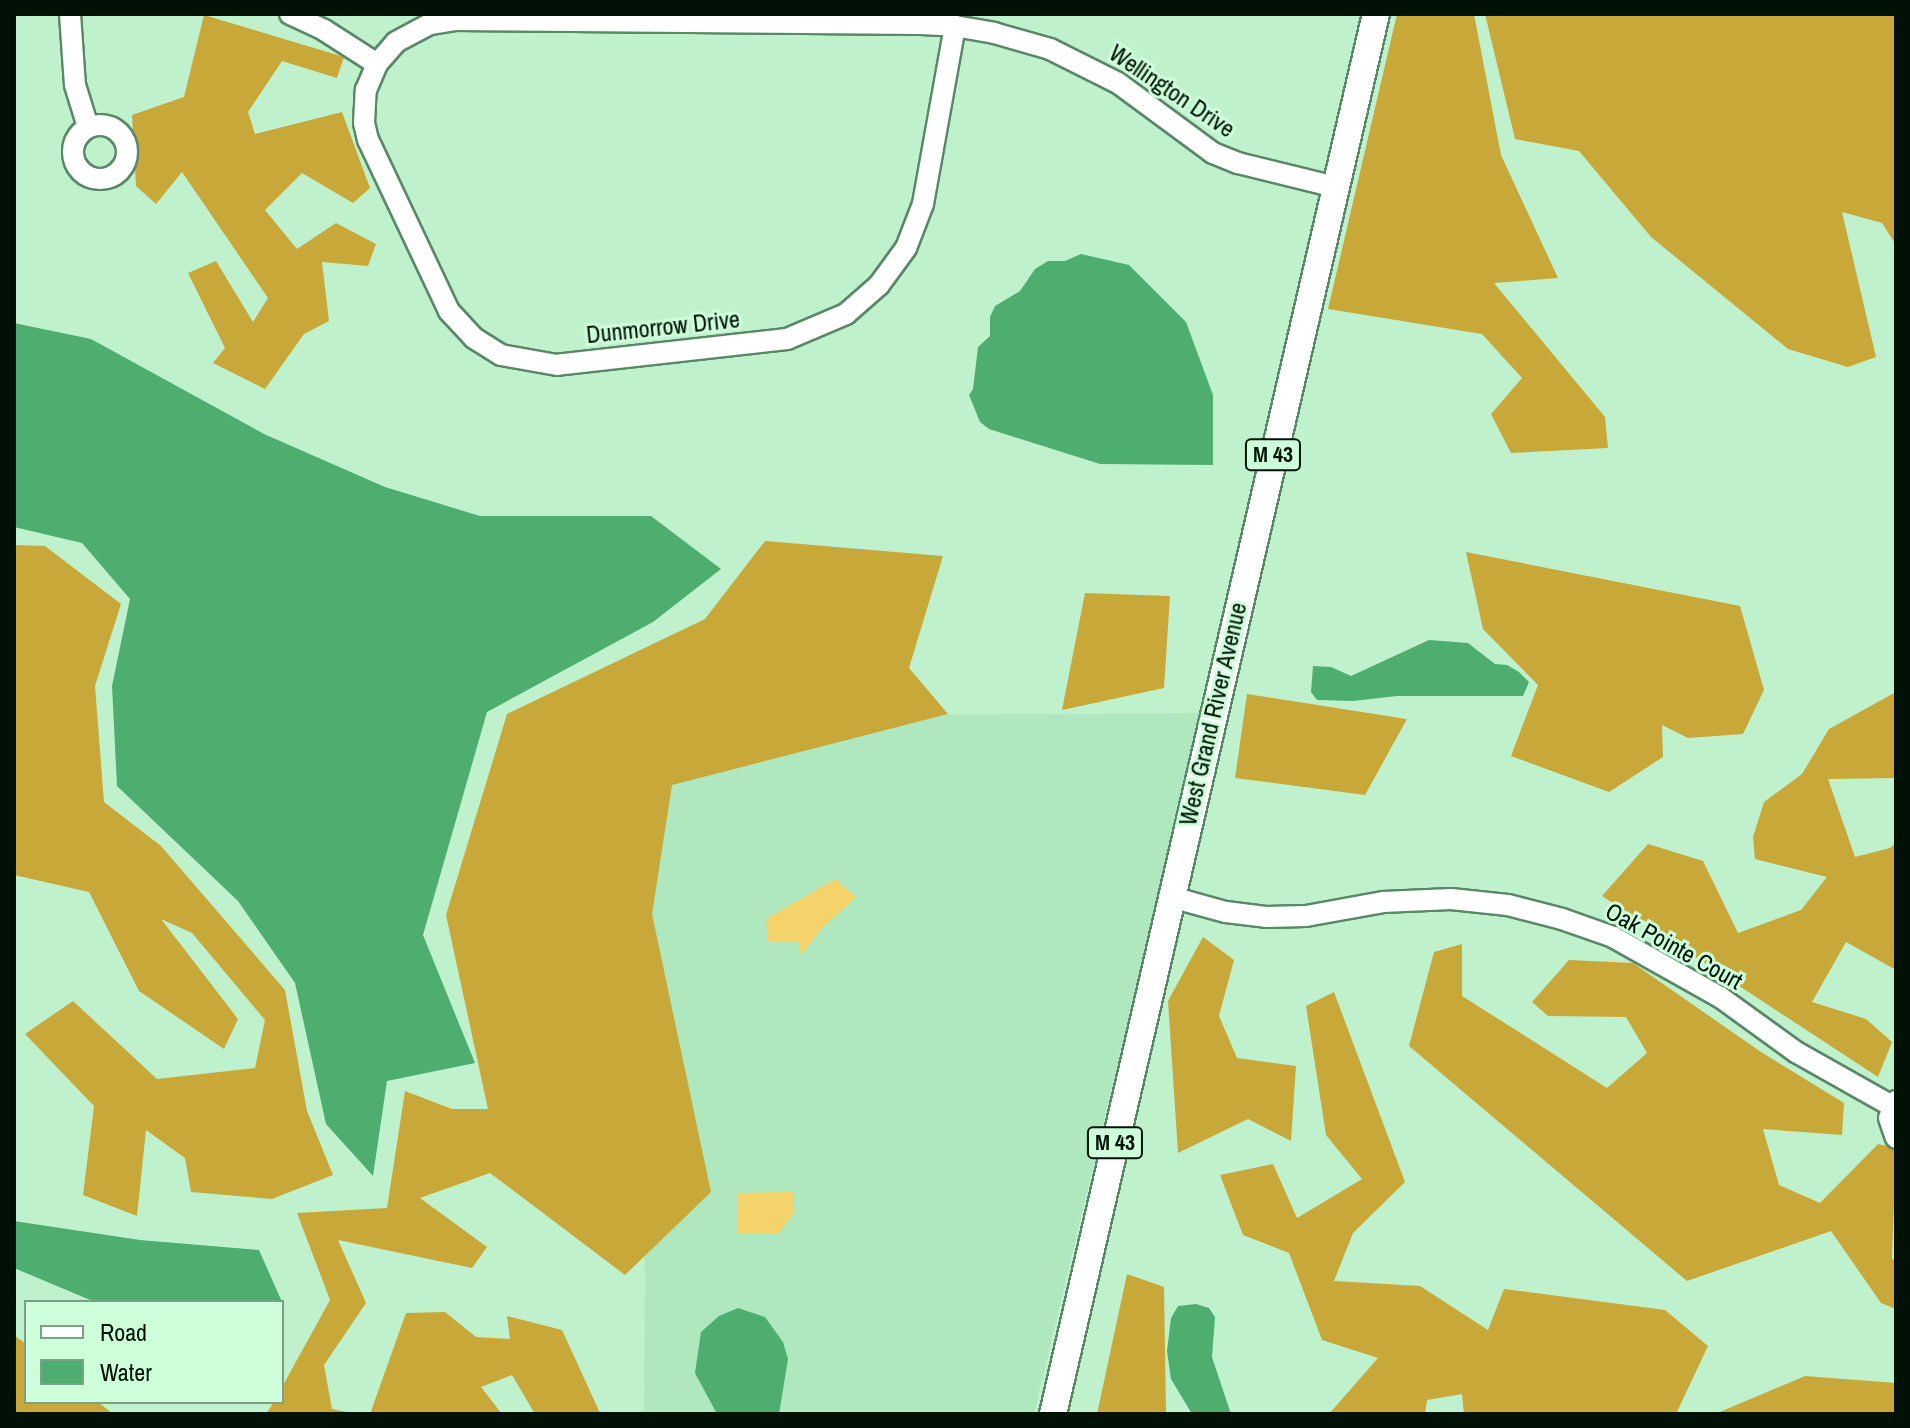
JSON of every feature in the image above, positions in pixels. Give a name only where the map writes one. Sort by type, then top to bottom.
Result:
[{"type":"main road","name":"West Grand River Avenue","points":[[1053,1414],[1376,14]]},
{"type":"street","points":[[70,14],[75,85],[88,127]]},
{"type":"street","points":[[290,14],[324,30],[377,64]]},
{"type":"street","name":"Wellington Drive","points":[[377,64],[407,33],[430,24],[455,20],[955,26],[1034,43],[1083,64],[1128,89],[1189,138],[1226,158],[1336,187]]},
{"type":"street","name":"Dunmorrow Drive","points":[[377,64],[364,102],[368,140],[449,311],[474,338],[501,355],[557,365],[787,339],[835,321],[857,306],[898,261],[923,204],[955,26]]},
{"type":"street","name":"Oak Pointe Court","points":[[1171,897],[1226,912],[1270,917],[1306,916],[1383,902],[1451,899],[1508,905],[1562,919],[1613,937],[1720,997],[1796,1052],[1894,1104],[1890,1126],[1896,1138]]},
{"type":"shaded area","points":[[1397,14],[1474,14],[1501,155],[1558,278],[1494,283],[1605,417],[1608,448],[1511,453],[1491,414],[1522,378],[1482,334],[1328,309]]},
{"type":"shaded area","points":[[1485,14],[1896,14],[1896,245],[1882,223],[1842,212],[1876,357],[1848,367],[1788,349],[1651,237],[1579,151],[1515,139]]},
{"type":"shaded area","points":[[204,15],[344,57],[337,78],[282,61],[248,112],[255,134],[342,112],[370,188],[353,203],[302,173],[265,210],[297,249],[336,223],[376,244],[368,266],[322,262],[329,321],[304,334],[265,389],[213,363],[225,348],[188,273],[216,261],[253,322],[268,298],[182,172],[156,204],[136,186],[132,115],[184,97]]},
{"type":"shaded area","points":[[765,541],[943,556],[909,668],[948,714],[672,785],[652,914],[711,1192],[625,1275],[490,1173],[420,1198],[487,1247],[472,1268],[338,1240],[366,1303],[324,1365],[332,1409],[357,1414],[266,1414],[273,1404],[284,1404],[284,1383],[330,1300],[297,1213],[387,1208],[405,1091],[452,1109],[488,1109],[446,915],[507,714],[705,619]]},
{"type":"shaded area","points":[[14,545],[45,546],[121,604],[95,686],[104,802],[161,846],[285,990],[307,1111],[333,1175],[272,1199],[191,1192],[185,1158],[146,1130],[137,1216],[83,1195],[94,1106],[25,1034],[73,1001],[157,1079],[255,1068],[265,1020],[192,933],[161,919],[238,1019],[224,1049],[139,991],[89,892],[14,875]]},
{"type":"shaded area","points":[[1466,552],[1740,606],[1764,690],[1743,734],[1688,738],[1662,725],[1663,757],[1609,792],[1511,756],[1538,685],[1483,629]]},
{"type":"shaded area","points":[[1085,593],[1170,596],[1164,688],[1062,710]]},
{"type":"shaded area","points":[[1896,692],[1896,778],[1828,779],[1855,857],[1890,848],[1896,843],[1896,970],[1846,942],[1812,1002],[1866,1019],[1892,1042],[1878,1077],[1602,896],[1648,844],[1703,861],[1738,933],[1801,910],[1827,877],[1755,859],[1753,837],[1764,802],[1802,774],[1829,729]]},
{"type":"shaded area","points":[[1247,694],[1407,719],[1365,795],[1235,778]]},
{"type":"shaded area","points":[[1201,713],[1034,1414],[644,1414],[645,1278],[628,716]]},
{"type":"shaded area","points":[[835,879],[856,897],[821,929],[803,953],[800,954],[799,941],[768,941],[766,919]]},
{"type":"shaded area","points":[[1203,937],[1234,960],[1219,1016],[1237,1058],[1296,1066],[1291,1141],[1248,1119],[1178,1153],[1168,1001]]},
{"type":"shaded area","points":[[1462,944],[1462,996],[1607,1088],[1647,1053],[1626,1017],[1548,1016],[1532,1002],[1569,960],[1633,963],[1761,1052],[1844,1103],[1842,1135],[1763,1129],[1779,1185],[1820,1203],[1878,1144],[1896,1148],[1892,1259],[1896,1261],[1896,1309],[1881,1303],[1831,1231],[1687,1281],[1409,1046],[1434,952]]},
{"type":"shaded area","points":[[1334,992],[1405,1182],[1353,1233],[1334,1281],[1420,1286],[1488,1330],[1504,1289],[1665,1310],[1708,1346],[1676,1414],[1464,1414],[1462,1394],[1427,1400],[1425,1414],[1329,1414],[1378,1358],[1322,1340],[1289,1253],[1243,1235],[1220,1175],[1273,1164],[1297,1218],[1362,1179],[1326,1135],[1306,1006]]},
{"type":"shaded area","points":[[794,1192],[794,1213],[779,1233],[737,1233],[738,1193]]},
{"type":"shaded area","points":[[1127,1274],[1164,1287],[1166,1414],[1097,1414]]},
{"type":"shaded area","points":[[445,1312],[476,1337],[510,1339],[507,1316],[562,1330],[600,1413],[535,1414],[512,1375],[481,1387],[502,1414],[370,1414],[406,1313]]},
{"type":"shaded area","points":[[14,1335],[24,1342],[24,1404],[100,1404],[113,1414],[14,1414]]},
{"type":"shaded area","points":[[1805,1376],[1896,1383],[1896,1414],[1715,1414]]},
{"type":"water","points":[[1081,254],[1129,265],[1186,322],[1213,395],[1213,465],[1100,464],[989,429],[980,422],[969,395],[973,389],[978,347],[990,336],[990,317],[995,306],[1020,291],[1035,269],[1048,261],[1065,261]]},
{"type":"water","points":[[14,323],[91,339],[264,434],[385,487],[480,516],[651,516],[721,569],[653,622],[487,712],[423,935],[475,1063],[387,1081],[373,1176],[326,1124],[295,983],[238,901],[117,786],[112,686],[130,599],[82,543],[14,527]]},
{"type":"water","points":[[1429,640],[1468,643],[1495,664],[1507,665],[1519,672],[1529,682],[1523,696],[1397,696],[1353,701],[1317,700],[1311,692],[1313,666],[1331,667],[1351,676]]},
{"type":"water","points":[[14,1221],[140,1240],[259,1250],[281,1300],[90,1300],[14,1268]]},
{"type":"water","points":[[1196,1304],[1209,1308],[1215,1317],[1212,1357],[1231,1414],[1192,1414],[1171,1379],[1167,1351],[1171,1318],[1178,1306]]},
{"type":"water","points":[[738,1308],[765,1317],[783,1342],[788,1359],[779,1414],[717,1414],[695,1373],[701,1332],[719,1316]]}]
